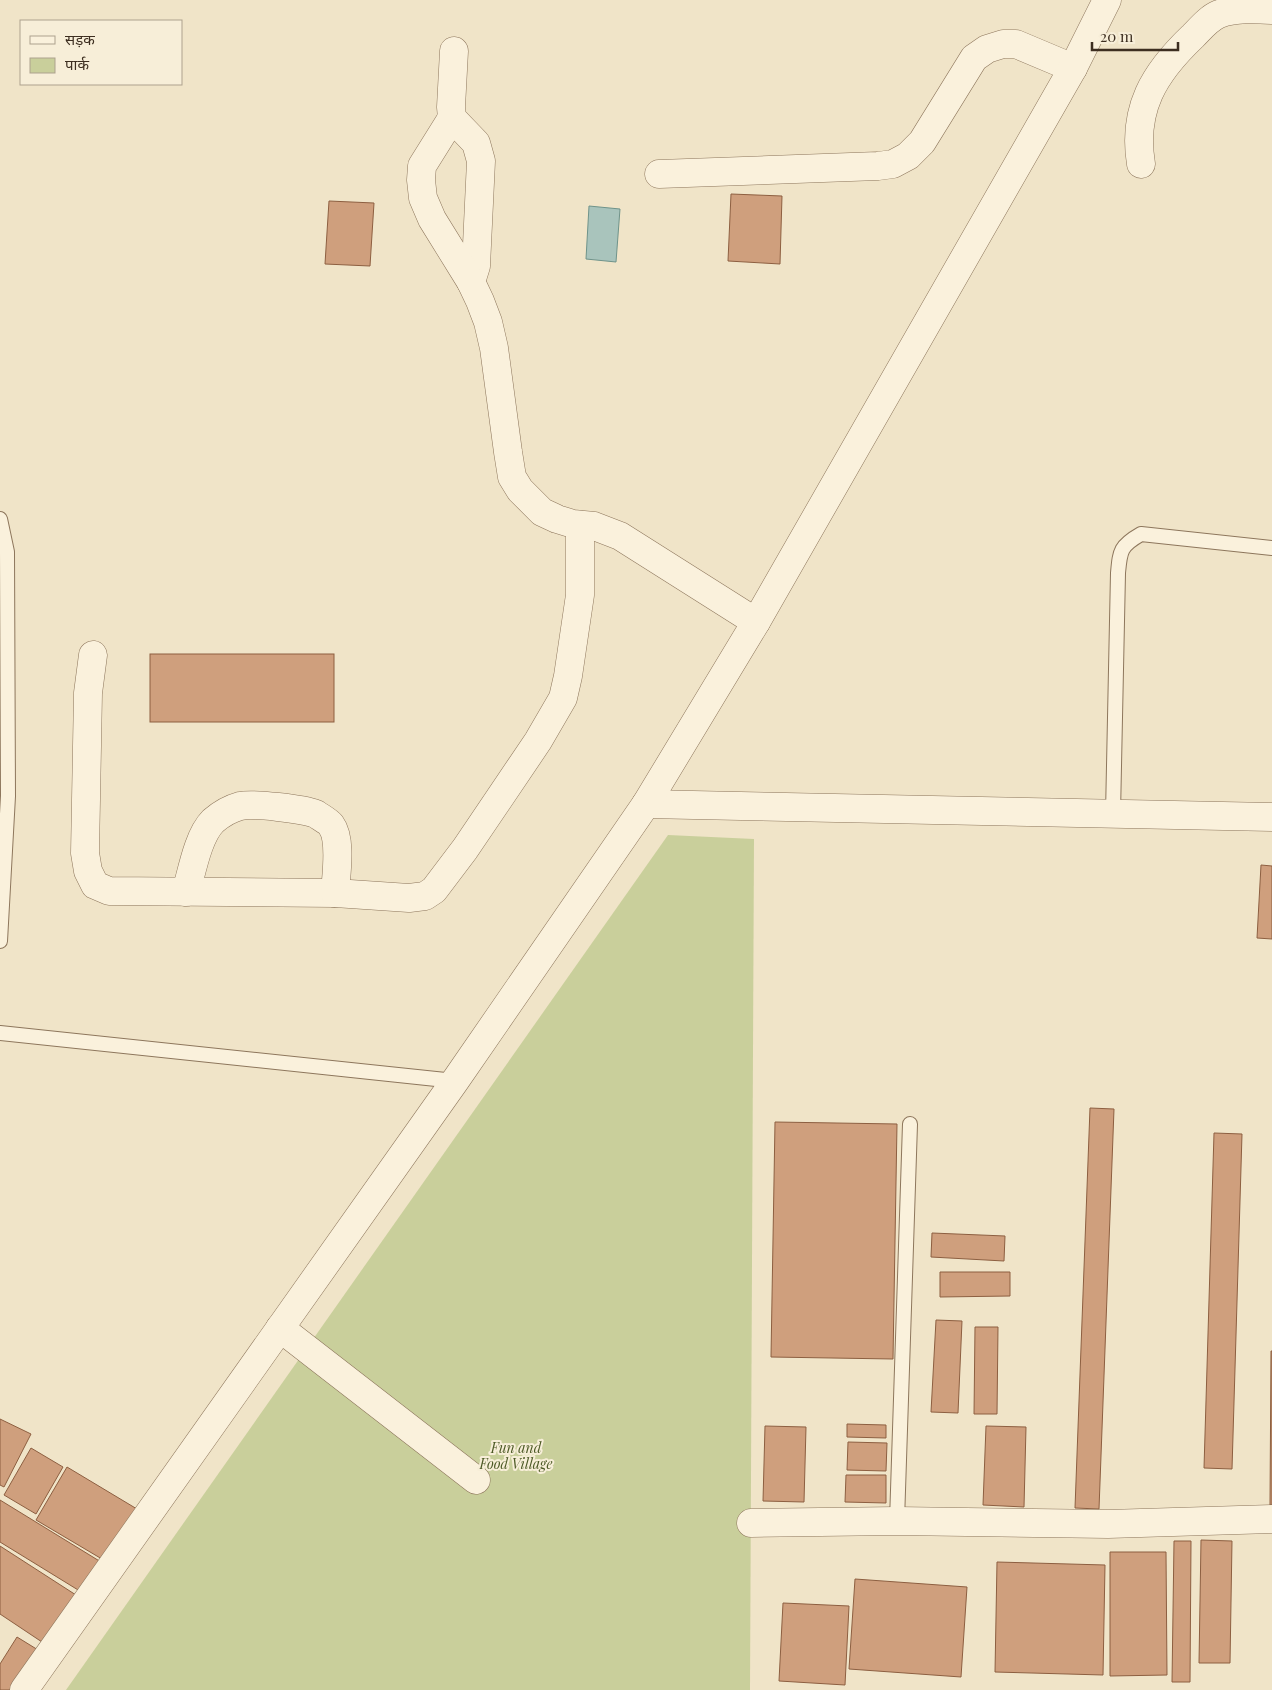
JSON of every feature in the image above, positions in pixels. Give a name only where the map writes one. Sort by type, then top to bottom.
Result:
[{"type":"street","points":[[24,1690],[455,1081],[646,804],[756,622],[1073,68],[1107,0]]},
{"type":"street","points":[[1142,164],[1138,144],[1140,118],[1145,102],[1159,74],[1179,48],[1203,26],[1208,7],[1272,10]]},
{"type":"street","points":[[659,174],[893,164],[908,156],[922,142],[974,58],[987,49],[1003,44],[1016,44],[1073,68]]},
{"type":"street","points":[[454,52],[452,118],[476,143],[481,161],[476,266],[471,282]]},
{"type":"street","points":[[452,118],[422,166],[420,180],[423,198],[432,219],[471,282],[488,322],[494,348],[512,476],[520,490],[542,512],[557,519],[580,525],[594,526],[620,536],[756,622]]},
{"type":"street","points":[[93,655],[88,693],[85,853],[88,871],[95,885],[109,891],[335,893],[409,898],[425,896],[434,890],[465,849],[533,748],[563,698],[580,595],[580,525]]},
{"type":"street","points":[[646,804],[1272,817]]},
{"type":"street","points":[[186,892],[203,834],[212,822],[227,810],[242,806],[275,807],[314,814],[330,823],[335,833],[337,848],[335,893]]},
{"type":"street","points":[[280,1328],[476,1480]]},
{"type":"street","points":[[751,1523],[898,1521],[1108,1524],[1272,1519]]},
{"type":"lane","points":[[0,519],[7,552],[8,796],[0,941]]},
{"type":"lane","points":[[1113,814],[1120,552],[1129,541],[1140,534],[1272,548]]},
{"type":"lane","points":[[0,1033],[455,1081]]},
{"type":"lane","points":[[898,1521],[910,1124]]},
{"type":"green space","name":"Fun and Food Village","points":[[668,835],[754,839],[750,1690],[66,1690]]},
{"type":"water","points":[[589,206],[620,209],[616,262],[586,259]]},
{"type":"building","points":[[731,194],[782,196],[780,264],[728,261]]},
{"type":"building","points":[[329,201],[374,203],[370,266],[325,264]]},
{"type":"building","points":[[150,654],[334,654],[334,722],[150,722]]},
{"type":"building","points":[[1261,865],[1272,866],[1272,939],[1257,938]]},
{"type":"building","points":[[1090,1108],[1114,1109],[1099,1509],[1075,1508]]},
{"type":"building","points":[[775,1122],[897,1124],[893,1359],[771,1357]]},
{"type":"building","points":[[1214,1133],[1242,1134],[1232,1469],[1204,1468]]},
{"type":"building","points":[[932,1233],[1005,1236],[1004,1261],[931,1257]]},
{"type":"building","points":[[940,1272],[1010,1272],[1010,1296],[940,1297]]},
{"type":"building","points":[[936,1320],[962,1321],[958,1413],[931,1412]]},
{"type":"building","points":[[975,1327],[998,1327],[997,1414],[974,1414]]},
{"type":"building","points":[[1271,1351],[1272,1505],[1270,1505]]},
{"type":"building","points":[[0,1419],[31,1434],[4,1487],[0,1485]]},
{"type":"building","points":[[847,1424],[886,1425],[886,1438],[847,1437]]},
{"type":"building","points":[[765,1426],[806,1427],[804,1502],[763,1501]]},
{"type":"building","points":[[986,1426],[1026,1427],[1024,1507],[983,1505]]},
{"type":"building","points":[[848,1442],[887,1443],[886,1471],[847,1470]]},
{"type":"building","points":[[31,1448],[63,1467],[36,1514],[4,1495]]},
{"type":"building","points":[[67,1467],[137,1509],[107,1562],[36,1520]]},
{"type":"building","points":[[846,1475],[886,1475],[886,1503],[845,1502]]},
{"type":"building","points":[[0,1500],[101,1562],[83,1593],[0,1542]]},
{"type":"building","points":[[1201,1540],[1232,1541],[1230,1663],[1199,1663]]},
{"type":"building","points":[[1174,1541],[1191,1541],[1190,1682],[1172,1682]]},
{"type":"building","points":[[0,1546],[76,1595],[45,1644],[0,1614]]},
{"type":"building","points":[[1110,1552],[1166,1552],[1167,1675],[1110,1676]]},
{"type":"building","points":[[997,1562],[1105,1565],[1103,1675],[995,1672]]},
{"type":"building","points":[[855,1579],[967,1587],[961,1677],[849,1669]]},
{"type":"building","points":[[783,1603],[849,1606],[845,1685],[779,1681]]},
{"type":"building","points":[[17,1637],[43,1653],[20,1690],[0,1690],[0,1664]]}]
